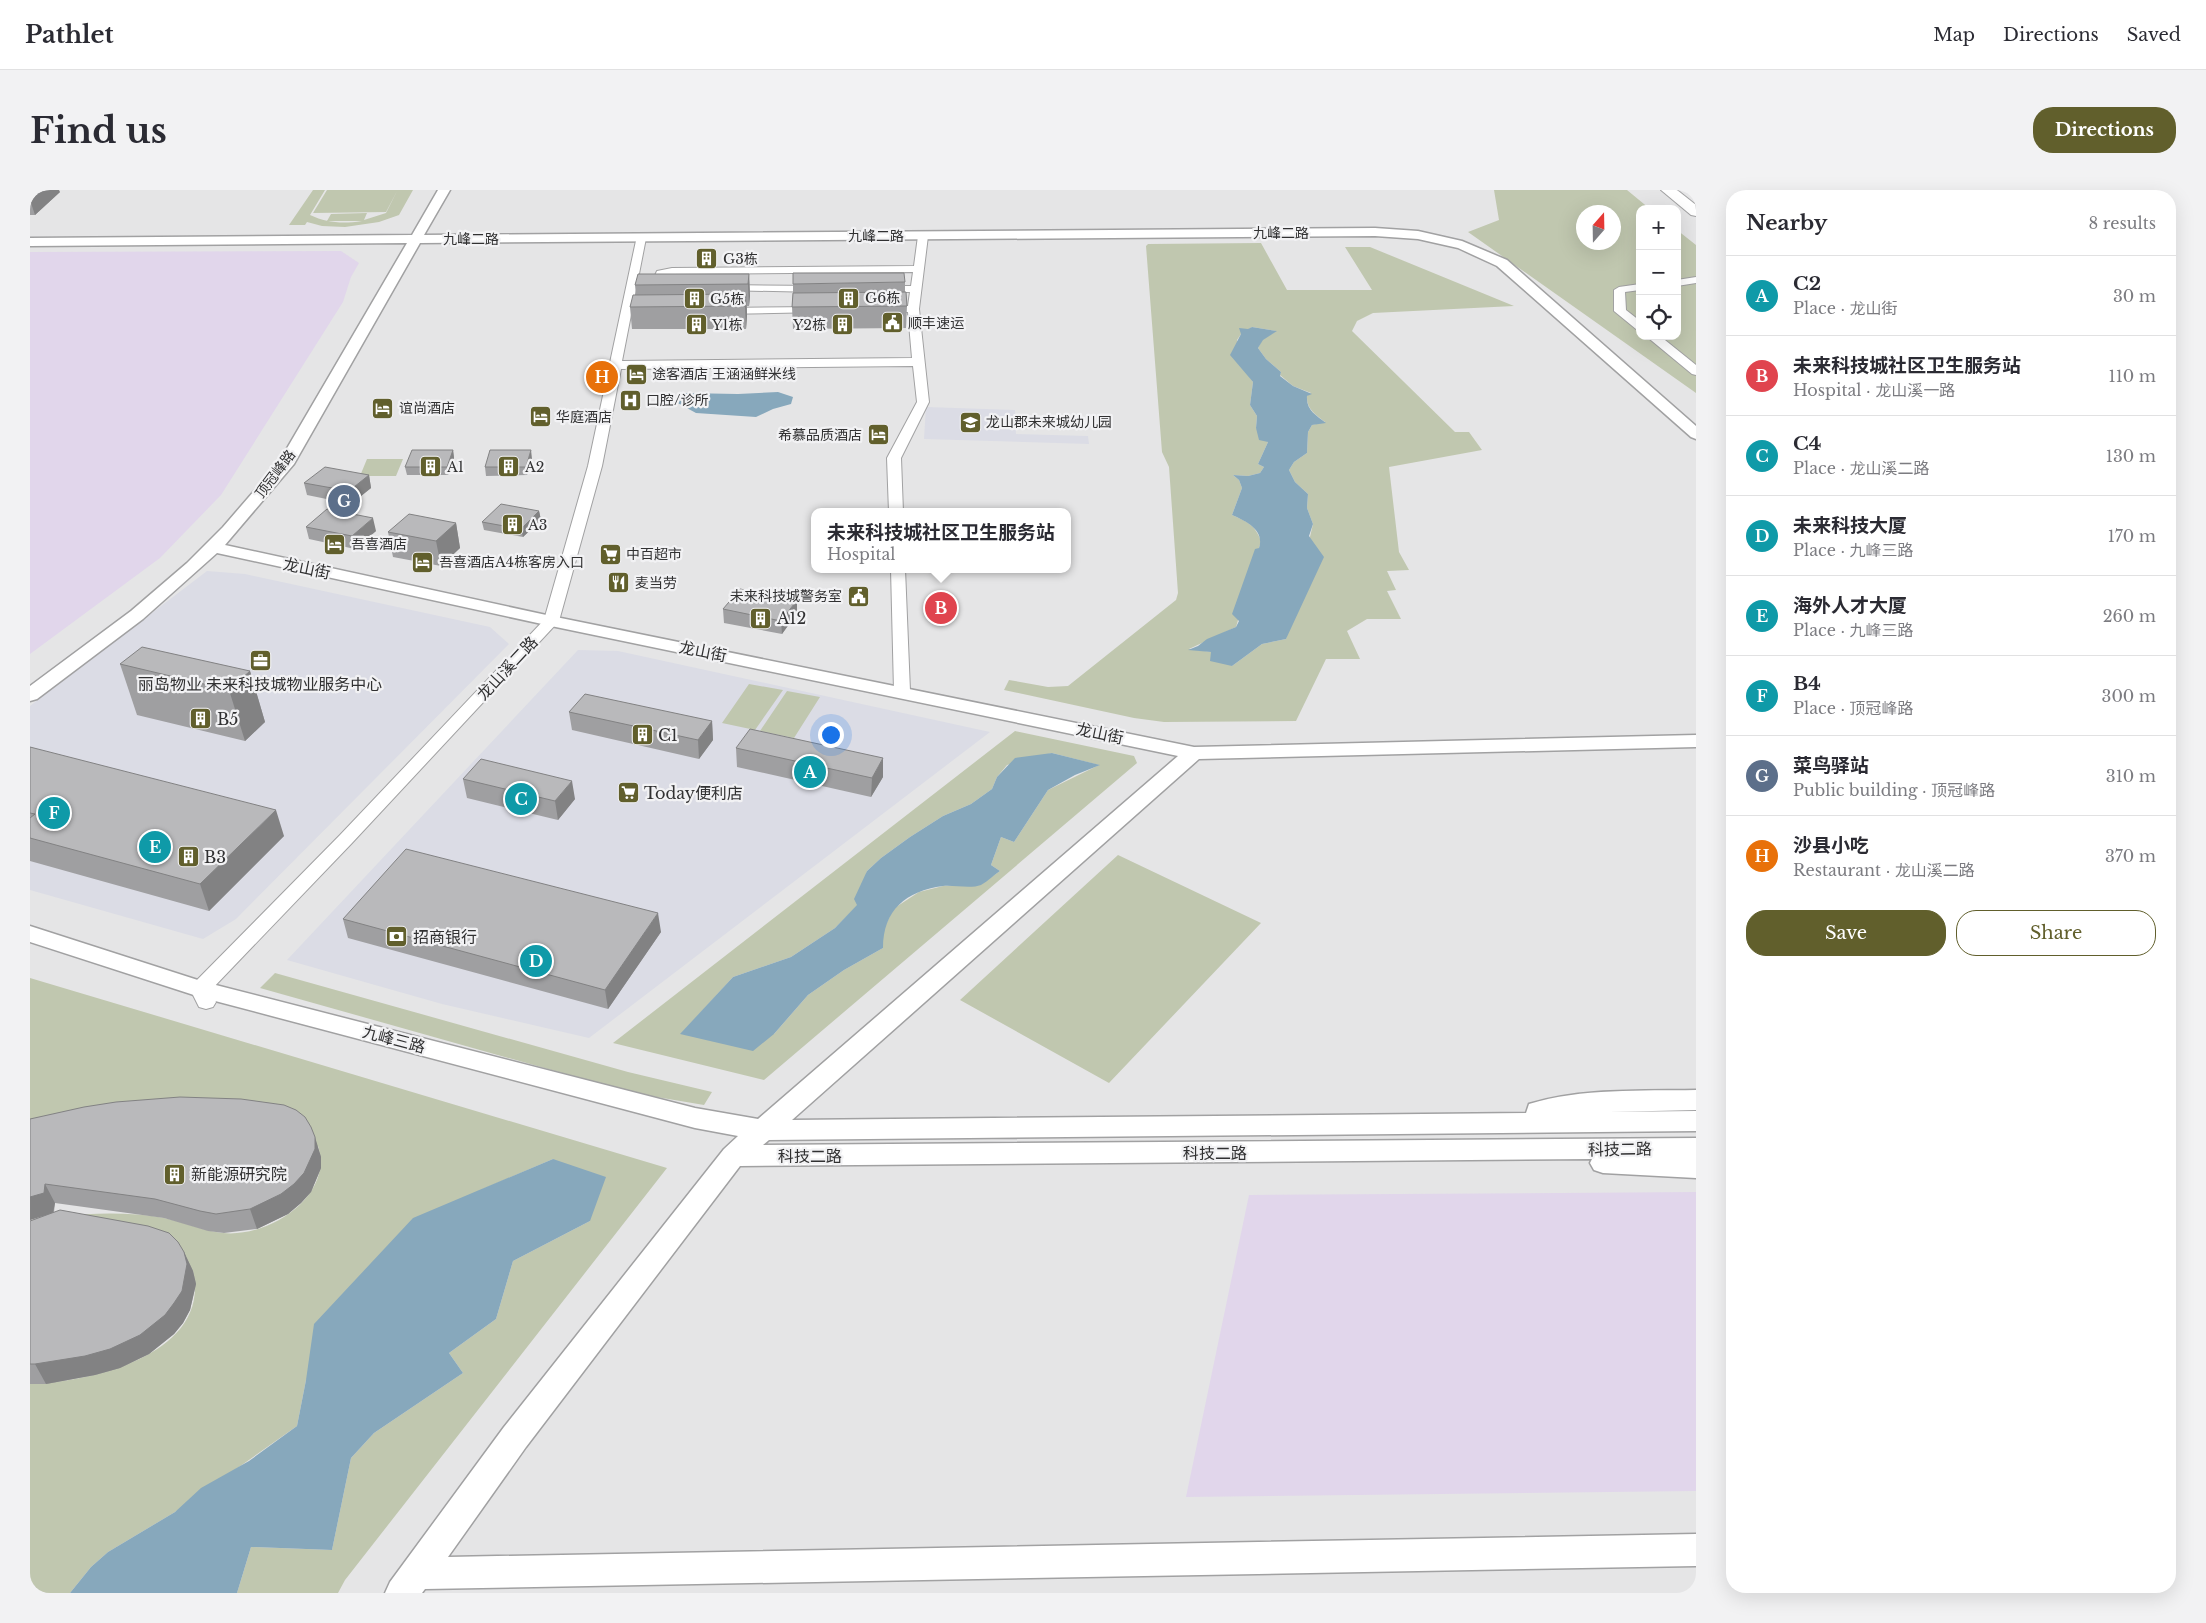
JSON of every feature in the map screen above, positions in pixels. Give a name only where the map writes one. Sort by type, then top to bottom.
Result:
[{"type":"highway","points":[[1668,190],[1696,212]]},
{"type":"street","name":"顶冠峰路","points":[[30,695],[137,614],[193,567],[286,464],[414,239],[444,190]]},
{"type":"street","name":"九峰二路","points":[[30,242],[1375,232],[1418,235],[1462,245],[1502,262],[1664,404]]},
{"type":"street","points":[[896,508],[894,458],[923,402],[913,309],[923,236]]},
{"type":"street","name":"龙山溪二路","points":[[203,995],[346,839],[551,621],[595,466],[616,365],[632,312],[641,238]]},
{"type":"street","points":[[680,287],[662,287],[656,284],[661,273],[672,271],[918,270]]},
{"type":"street","points":[[1681,282],[1696,280]]},
{"type":"street","points":[[717,288],[830,289]]},
{"type":"street","points":[[1636,288],[1619,290],[1620,310],[1636,323]]},
{"type":"street","points":[[868,289],[916,289]]},
{"type":"street","points":[[874,310],[913,309]]},
{"type":"street","points":[[707,311],[825,310]]},
{"type":"street","points":[[1657,340],[1696,371]]},
{"type":"street","points":[[616,365],[919,362]]},
{"type":"street","points":[[1664,404],[1696,426]]},
{"type":"street","points":[[1664,404],[1696,434]]},
{"type":"street","name":"龙山街","points":[[212,547],[551,621],[1194,752],[1696,741]]},
{"type":"street","points":[[898,573],[902,692]]},
{"type":"street","points":[[409,1583],[515,1437],[733,1156],[1194,752]]},
{"type":"street","name":"九峰三路","points":[[30,934],[203,995],[666,1111],[761,1130]]},
{"type":"street","points":[[1482,1122],[1562,1106],[1637,1100],[1696,1100]]},
{"type":"street","name":"科技二路","points":[[761,1130],[1696,1121]]},
{"type":"street","name":"科技二路","points":[[733,1156],[1696,1148]]},
{"type":"street","points":[[1495,1150],[1600,1163],[1696,1168]]},
{"type":"street","points":[[409,1583],[1696,1550]]},
{"type":"shaded area","points":[[341,251],[359,263],[351,277],[343,302],[221,495],[160,558],[30,654],[30,252]]},
{"type":"shaded area","name":"龙山郡未来城幼儿园","points":[[926,407],[1015,410],[1016,434],[1088,436],[1089,444],[924,439]]},
{"type":"shaded area","points":[[207,571],[245,574],[490,627],[509,644],[236,919],[203,939],[30,890],[30,706]]},
{"type":"shaded area","points":[[578,650],[618,651],[990,732],[589,1038],[442,1004],[287,960]]},
{"type":"shaded area","points":[[1696,1192],[1696,1491],[1186,1497],[1249,1195]]},
{"type":"green space","points":[[313,190],[325,190],[310,215],[327,221],[331,214],[367,213],[364,220],[386,213],[397,191],[386,212],[313,213],[327,190],[413,190],[399,215],[379,222],[345,227],[322,226],[307,222],[305,225],[289,225]],"holes":[[[328,221],[362,221],[342,223]]]},
{"type":"green space","points":[[1494,190],[1627,190],[1645,205],[1636,205],[1636,340],[1681,340],[1681,233],[1696,245],[1696,393],[1468,232],[1499,220]]},
{"type":"green space","points":[[1261,243],[1287,290],[1372,290],[1345,247],[1370,247],[1514,306],[1373,313],[1357,321],[1352,331],[1455,432],[1469,432],[1482,450],[1389,467],[1399,552],[1409,570],[1387,571],[1396,590],[1387,591],[1401,619],[1367,619],[1347,631],[1360,659],[1326,659],[1296,721],[1164,722],[1134,718],[1004,690],[1009,680],[1048,687],[1068,686],[1176,600],[1178,593],[1169,467],[1162,452],[1146,246],[1148,244]],"holes":[[[1252,327],[1276,331],[1262,340],[1258,348],[1266,359],[1281,372],[1280,375],[1293,386],[1311,393],[1307,396],[1308,405],[1325,422],[1312,425],[1308,432],[1307,453],[1294,462],[1289,470],[1295,482],[1308,494],[1307,508],[1313,524],[1286,639],[1262,644],[1232,666],[1212,652],[1189,649],[1236,627],[1261,541],[1256,531],[1250,525],[1232,515],[1242,488],[1239,480],[1233,475],[1248,476],[1260,473],[1264,467],[1258,464],[1268,442],[1256,428],[1257,416],[1250,405],[1253,382],[1245,371],[1237,340],[1241,334]]]},
{"type":"green space","points":[[367,459],[403,459],[396,476],[360,476]]},
{"type":"green space","points":[[749,684],[783,690],[755,730],[722,723]]},
{"type":"green space","points":[[787,691],[820,697],[794,738],[760,731]]},
{"type":"green space","points":[[1015,731],[1134,756],[1137,763],[764,1080],[613,1043]],"holes":[[[1052,753],[1099,765],[1048,790],[1014,842],[1001,837],[991,865],[1000,871],[980,885],[943,886],[919,892],[893,909],[883,931],[883,948],[844,970],[808,995],[774,1034],[681,1034],[733,977],[791,957],[835,928],[858,905],[867,871],[881,858],[910,837],[943,816],[971,804],[992,789],[997,777],[1007,765]]]},
{"type":"green space","points":[[1118,855],[1261,923],[1109,1083],[960,1000]]},
{"type":"green space","points":[[275,973],[628,1072],[712,1092],[704,1105],[633,1093],[260,988]]},
{"type":"green space","points":[[30,978],[667,1168],[345,1580],[338,1593],[237,1593],[251,1547],[332,1550],[351,1458],[374,1433],[463,1373],[449,1353],[496,1319],[513,1261],[590,1221],[553,1159],[483,1189],[306,1380],[297,1426],[175,1512],[108,1552],[91,1567],[70,1593],[30,1593],[30,1384],[55,1382],[113,1370],[141,1358],[165,1343],[184,1324],[194,1300],[193,1271],[61,1216],[138,1215],[164,1218],[216,1232],[241,1233],[260,1229],[294,1210],[307,1197],[316,1181],[320,1164],[318,1146],[30,1140]]},
{"type":"water","points":[[1252,327],[1277,331],[1263,340],[1258,348],[1266,359],[1281,372],[1280,376],[1293,386],[1312,394],[1307,396],[1308,405],[1312,412],[1326,423],[1312,425],[1308,432],[1307,453],[1294,462],[1289,470],[1295,482],[1308,494],[1307,508],[1313,524],[1309,536],[1324,557],[1286,639],[1262,644],[1232,666],[1210,661],[1211,652],[1188,650],[1198,646],[1207,639],[1236,627],[1239,621],[1232,614],[1255,549],[1259,548],[1260,542],[1257,531],[1248,523],[1232,515],[1242,488],[1239,480],[1233,475],[1248,476],[1260,473],[1264,467],[1258,464],[1268,442],[1259,440],[1256,428],[1257,416],[1250,405],[1253,382],[1230,355],[1241,334],[1239,328],[1248,329]]},
{"type":"water","points":[[778,392],[793,397],[791,404],[773,409],[756,417],[696,413],[674,401],[676,397],[684,393],[738,394]]},
{"type":"water","points":[[1052,753],[1100,765],[1075,775],[1048,790],[1014,842],[1001,837],[991,865],[1000,871],[989,880],[977,886],[943,886],[918,892],[908,898],[892,913],[887,923],[883,948],[844,970],[808,995],[774,1034],[753,1051],[680,1034],[733,977],[791,957],[835,928],[857,905],[854,899],[867,871],[881,858],[943,816],[971,804],[992,789],[997,777],[1015,758]]},
{"type":"water","points":[[553,1159],[606,1177],[590,1221],[513,1261],[496,1319],[449,1353],[463,1373],[374,1433],[351,1458],[332,1550],[251,1547],[237,1593],[70,1593],[91,1567],[108,1552],[175,1512],[201,1488],[249,1461],[297,1426],[314,1324],[413,1218]]},
{"type":"building","points":[[793,273],[904,273],[905,282],[793,284]]},
{"type":"building","points":[[638,274],[749,274],[748,284],[635,285]]},
{"type":"building","points":[[906,292],[907,306],[792,307],[793,293]]},
{"type":"building","points":[[746,294],[745,306],[630,307],[633,295]]},
{"type":"building","points":[[412,450],[453,450],[447,467],[405,467]]},
{"type":"building","points":[[490,450],[531,450],[526,467],[485,467]]},
{"type":"building","points":[[325,467],[369,475],[349,491],[304,483]]},
{"type":"building","points":[[501,504],[539,511],[521,529],[482,522]]},
{"type":"building","points":[[327,509],[373,518],[352,536],[306,527]]},
{"type":"building","points":[[409,514],[456,523],[436,541],[388,532]]},
{"type":"building","points":[[740,589],[797,600],[781,621],[723,609]]},
{"type":"building","points":[[142,647],[250,671],[229,690],[120,664]]},
{"type":"building","points":[[585,694],[712,721],[698,740],[569,712]]},
{"type":"building","points":[[750,729],[883,758],[872,778],[736,748]]},
{"type":"building","points":[[30,747],[276,810],[200,884],[30,838],[30,818],[35,814],[30,813]]},
{"type":"building","points":[[481,759],[572,781],[555,801],[463,779]]},
{"type":"building","points":[[406,849],[658,913],[605,990],[343,919]]},
{"type":"building","name":"新能源研究院","points":[[180,1097],[241,1099],[284,1105],[296,1110],[305,1117],[315,1137],[315,1149],[304,1173],[281,1194],[250,1209],[216,1214],[155,1199],[45,1184],[44,1193],[30,1197],[30,1119],[116,1102]]},
{"type":"building","points":[[60,1210],[148,1226],[169,1233],[184,1252],[187,1264],[182,1291],[165,1315],[140,1335],[110,1349],[85,1356],[30,1364],[30,1221]]},
{"type":"place","name":"G3栋","points":[[707,259]]},
{"type":"place","name":"G6栋","points":[[849,298]]},
{"type":"place","name":"G5栋","points":[[694,299]]},
{"type":"place","name":"顺丰速运","points":[[892,323]]},
{"type":"place","name":"Y1栋","points":[[696,325]]},
{"type":"place","name":"Y2栋","points":[[842,325]]},
{"type":"place","name":"途客酒店 王涵涵鲜米线","points":[[636,374]]},
{"type":"place","name":"沙县小吃","points":[[602,377]]},
{"type":"place","name":"口腔/诊所","points":[[630,400]]},
{"type":"place","name":"谊尚酒店","points":[[383,408]]},
{"type":"place","name":"华庭酒店","points":[[540,417]]},
{"type":"place","name":"龙山郡未来城幼儿园","points":[[970,422]]},
{"type":"place","name":"希慕品质酒店","points":[[878,435]]},
{"type":"place","name":"A1","points":[[431,467]]},
{"type":"place","name":"A2","points":[[509,467]]},
{"type":"place","name":"菜鸟驿站","points":[[344,501]]},
{"type":"place","name":"A3","points":[[512,525]]},
{"type":"place","name":"吾喜酒店","points":[[335,544]]},
{"type":"place","name":"中百超市","points":[[610,554]]},
{"type":"place","name":"吾喜酒店A4栋客房入口","points":[[423,562]]},
{"type":"place","name":"麦当劳","points":[[619,583]]},
{"type":"place","name":"未来科技城警务室","points":[[858,596]]},
{"type":"place","name":"未来科技城社区卫生服务站","points":[[941,608]]},
{"type":"place","name":"A12","points":[[761,618]]},
{"type":"place","name":"丽岛物业 未来科技城物业服务中心","points":[[260,660]]},
{"type":"place","name":"B5","points":[[201,719]]},
{"type":"place","name":"C1","points":[[642,735]]},
{"type":"place","name":"C2","points":[[810,772]]},
{"type":"place","name":"Today便利店","points":[[628,793]]},
{"type":"place","name":"C4","points":[[521,799]]},
{"type":"place","name":"B4","points":[[54,813]]},
{"type":"place","name":"海外人才大厦","points":[[155,847]]},
{"type":"place","name":"B3","points":[[188,857]]},
{"type":"place","name":"招商银行","points":[[397,937]]},
{"type":"place","name":"未来科技大厦","points":[[536,961]]},
{"type":"place","name":"新能源研究院","points":[[175,1174]]}]
